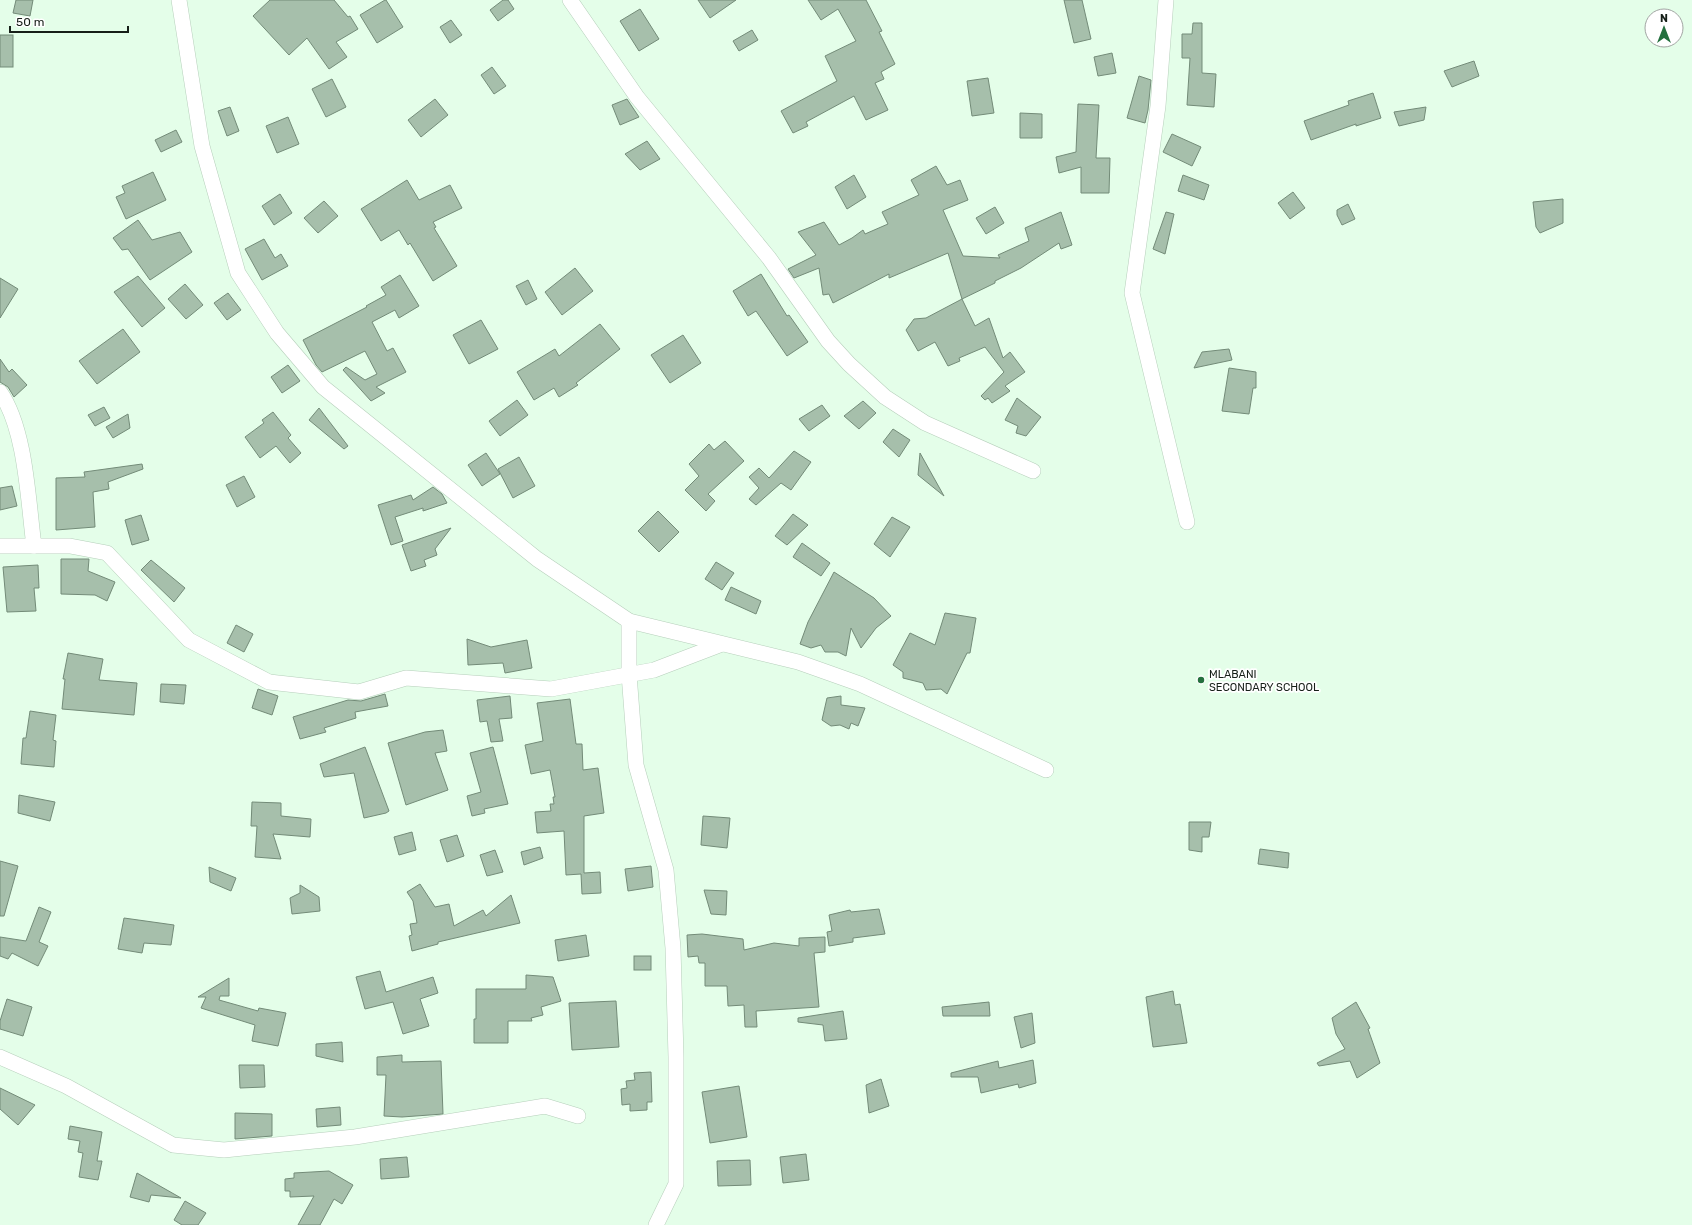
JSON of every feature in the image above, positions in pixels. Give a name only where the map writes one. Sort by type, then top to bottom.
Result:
[{"type":"street","points":[[179,0],[202,146],[238,273],[277,333],[323,387],[537,559],[629,620],[798,662],[860,684],[1046,770]]},
{"type":"street","points":[[570,0],[637,97],[769,258],[828,341],[849,364],[885,397],[925,423],[1033,471]]},
{"type":"street","points":[[1166,0],[1158,106],[1132,293],[1187,522]]},
{"type":"street","points":[[0,392],[5,400],[20,442],[34,546]]},
{"type":"street","points":[[0,546],[70,546],[107,553],[189,640],[269,682],[359,692],[406,678],[551,689],[654,670],[722,644]]},
{"type":"street","points":[[629,620],[630,674],[636,766],[666,870],[674,948],[676,1184],[656,1225]]},
{"type":"street","points":[[0,1057],[66,1086],[173,1145],[224,1150],[355,1137],[545,1106],[578,1116]]},
{"type":"building","points":[[16,0],[33,0],[30,16],[13,13]]},
{"type":"building","points":[[270,0],[334,0],[348,17],[350,16],[358,29],[336,42],[347,57],[329,69],[307,38],[289,55],[253,16]]},
{"type":"building","points":[[385,0],[403,27],[377,43],[360,15]]},
{"type":"building","points":[[503,0],[508,0],[514,9],[498,21],[490,10]]},
{"type":"building","points":[[698,0],[736,0],[710,18]]},
{"type":"building","points":[[808,0],[866,0],[882,31],[879,32],[895,64],[881,72],[884,79],[875,83],[888,110],[866,120],[854,96],[806,122],[808,126],[793,133],[781,111],[837,81],[825,56],[856,41],[838,9],[821,20]]},
{"type":"building","points":[[1064,0],[1082,0],[1091,39],[1074,43]]},
{"type":"building","points":[[640,9],[659,39],[639,51],[620,21]]},
{"type":"building","points":[[451,20],[462,35],[450,43],[440,27]]},
{"type":"building","points":[[1193,23],[1202,23],[1202,73],[1216,74],[1214,107],[1187,105],[1190,58],[1182,58],[1182,34],[1192,34]]},
{"type":"building","points":[[752,30],[758,40],[739,51],[733,41]]},
{"type":"building","points":[[0,35],[13,35],[13,67],[0,67]]},
{"type":"building","points":[[1112,53],[1116,73],[1098,76],[1094,57]]},
{"type":"building","points":[[1474,61],[1479,76],[1452,87],[1444,71]]},
{"type":"building","points":[[492,67],[506,86],[494,94],[481,75]]},
{"type":"building","points":[[1139,76],[1151,80],[1145,123],[1127,118]]},
{"type":"building","points":[[988,78],[994,113],[972,116],[967,81]]},
{"type":"building","points":[[332,79],[346,107],[326,117],[312,89]]},
{"type":"building","points":[[1373,93],[1381,118],[1356,126],[1356,124],[1311,140],[1304,121],[1349,105],[1348,101]]},
{"type":"building","points":[[435,99],[448,115],[421,137],[408,120]]},
{"type":"building","points":[[627,99],[639,117],[620,125],[612,105]]},
{"type":"building","points":[[1078,104],[1099,105],[1096,158],[1110,158],[1109,193],[1081,193],[1081,167],[1059,173],[1056,157],[1076,152]]},
{"type":"building","points":[[230,107],[239,131],[227,136],[218,111]]},
{"type":"building","points":[[1426,107],[1424,120],[1399,126],[1394,112]]},
{"type":"building","points":[[1020,113],[1042,114],[1042,138],[1020,138]]},
{"type":"building","points":[[288,117],[299,144],[277,153],[266,126]]},
{"type":"building","points":[[176,130],[182,142],[161,152],[155,140]]},
{"type":"building","points":[[1172,134],[1201,147],[1192,166],[1163,152]]},
{"type":"building","points":[[647,141],[660,159],[640,170],[625,154]]},
{"type":"building","points":[[936,166],[947,185],[960,180],[968,200],[943,210],[963,256],[1000,258],[998,255],[1029,241],[1025,228],[1061,212],[1072,245],[1061,249],[1059,243],[1021,268],[962,299],[948,253],[889,278],[889,274],[833,303],[829,294],[823,295],[819,268],[794,278],[788,269],[816,255],[798,232],[824,222],[839,245],[863,230],[865,234],[888,224],[882,212],[919,195],[911,180]]},
{"type":"building","points":[[153,172],[166,200],[126,219],[116,197],[125,193],[122,186]]},
{"type":"building","points":[[854,175],[866,197],[847,209],[835,187]]},
{"type":"building","points":[[1183,175],[1209,185],[1204,200],[1178,191]]},
{"type":"building","points":[[407,180],[419,200],[450,185],[462,208],[433,222],[436,227],[434,228],[457,266],[433,281],[410,243],[408,245],[399,230],[381,241],[361,209]]},
{"type":"building","points":[[1293,192],[1305,208],[1290,219],[1278,203]]},
{"type":"building","points":[[280,194],[292,213],[274,225],[262,206]]},
{"type":"building","points":[[1563,199],[1563,223],[1540,233],[1536,227],[1533,202]]},
{"type":"building","points":[[324,201],[338,216],[318,233],[304,218]]},
{"type":"building","points":[[1348,204],[1355,219],[1342,225],[1337,215],[1337,210]]},
{"type":"building","points":[[995,207],[1004,223],[986,234],[976,218]]},
{"type":"building","points":[[1166,212],[1174,214],[1165,254],[1153,249]]},
{"type":"building","points":[[138,220],[152,240],[180,232],[192,252],[150,280],[128,249],[122,250],[113,238]]},
{"type":"building","points":[[264,239],[275,258],[281,254],[288,266],[262,280],[245,249]]},
{"type":"building","points":[[575,268],[593,291],[562,315],[545,292]]},
{"type":"building","points":[[761,274],[787,316],[789,315],[808,342],[787,356],[756,311],[748,316],[733,291]]},
{"type":"building","points":[[400,275],[419,306],[399,318],[395,310],[372,322],[387,351],[393,348],[406,372],[376,387],[385,393],[371,401],[343,370],[346,367],[365,380],[377,374],[365,351],[322,372],[316,365],[303,340],[367,307],[366,306],[386,295],[381,287]]},
{"type":"building","points":[[138,276],[165,308],[142,327],[114,292]]},
{"type":"building","points":[[0,278],[18,289],[0,318]]},
{"type":"building","points":[[528,280],[537,299],[526,305],[516,286]]},
{"type":"building","points":[[185,284],[203,305],[186,319],[168,299]]},
{"type":"building","points":[[228,293],[241,310],[227,320],[214,303]]},
{"type":"building","points":[[962,299],[975,326],[989,318],[1003,358],[1010,352],[1025,372],[1005,386],[1010,391],[992,403],[988,398],[985,400],[981,396],[1004,372],[985,347],[959,358],[960,361],[948,366],[935,342],[918,351],[906,330],[914,319],[926,318]]},
{"type":"building","points":[[481,320],[498,349],[469,364],[453,335]]},
{"type":"building","points":[[600,324],[620,349],[576,383],[578,385],[559,397],[554,388],[534,400],[517,372],[555,349],[559,356]]},
{"type":"building","points":[[123,329],[140,352],[97,384],[79,361]]},
{"type":"building","points":[[683,335],[701,363],[670,383],[651,355]]},
{"type":"building","points":[[1229,349],[1232,360],[1194,368],[1202,352]]},
{"type":"building","points":[[0,359],[9,372],[12,369],[27,385],[14,397],[8,387],[0,382]]},
{"type":"building","points":[[288,365],[300,381],[282,393],[271,377]]},
{"type":"building","points":[[1229,368],[1256,372],[1256,388],[1253,388],[1249,414],[1222,411]]},
{"type":"building","points":[[1017,398],[1041,417],[1026,436],[1016,433],[1018,426],[1005,420]]},
{"type":"building","points":[[517,400],[528,415],[500,436],[489,421]]},
{"type":"building","points":[[863,401],[876,413],[859,429],[844,416]]},
{"type":"building","points":[[822,405],[830,416],[809,431],[799,419]]},
{"type":"building","points":[[104,407],[110,418],[95,426],[88,415]]},
{"type":"building","points":[[319,408],[348,446],[344,449],[309,420]]},
{"type":"building","points":[[273,412],[291,435],[288,438],[301,453],[290,463],[276,446],[260,458],[245,437],[264,423],[262,420]]},
{"type":"building","points":[[128,414],[130,428],[113,438],[106,427]]},
{"type":"building","points":[[893,429],[910,440],[899,457],[883,442]]},
{"type":"building","points":[[725,441],[744,461],[708,494],[715,501],[706,511],[685,490],[699,476],[689,464],[709,444],[714,450]]},
{"type":"building","points":[[794,451],[811,462],[791,490],[781,483],[756,505],[749,499],[759,488],[749,477],[759,468],[769,478]]},
{"type":"building","points":[[486,453],[500,474],[482,486],[468,465]]},
{"type":"building","points":[[920,453],[944,496],[918,475]]},
{"type":"building","points":[[519,457],[535,486],[513,498],[498,469]]},
{"type":"building","points":[[142,464],[143,469],[108,482],[109,489],[93,492],[95,527],[56,530],[56,478],[85,477],[84,472]]},
{"type":"building","points":[[244,476],[255,497],[237,507],[226,485]]},
{"type":"building","points":[[12,486],[17,506],[0,510],[0,488]]},
{"type":"building","points":[[433,487],[442,494],[447,503],[423,511],[423,508],[395,517],[403,541],[391,545],[378,505],[411,495],[413,500]]},
{"type":"building","points":[[658,511],[679,532],[659,552],[638,531]]},
{"type":"building","points":[[793,514],[808,525],[787,545],[775,536]]},
{"type":"building","points":[[141,515],[149,540],[132,545],[125,520]]},
{"type":"building","points":[[892,517],[910,527],[890,557],[874,544]]},
{"type":"building","points":[[451,528],[435,549],[437,555],[424,560],[426,566],[411,571],[402,545]]},
{"type":"building","points":[[802,543],[830,563],[821,576],[793,557]]},
{"type":"building","points":[[61,559],[89,559],[88,571],[115,582],[107,601],[95,595],[61,594]]},
{"type":"building","points":[[151,560],[185,588],[174,602],[141,570]]},
{"type":"building","points":[[716,562],[734,573],[722,590],[705,579]]},
{"type":"building","points":[[38,565],[39,588],[34,588],[36,611],[7,612],[3,567]]},
{"type":"building","points":[[834,572],[874,598],[891,616],[876,628],[861,648],[851,628],[846,656],[838,652],[825,652],[821,645],[811,648],[800,644],[808,622]]},
{"type":"building","points":[[731,587],[761,601],[756,614],[725,600]]},
{"type":"building","points":[[945,613],[976,618],[970,653],[967,653],[947,694],[941,689],[926,690],[923,683],[903,678],[903,672],[893,665],[910,633],[935,645]]},
{"type":"building","points":[[236,625],[253,634],[244,652],[227,643]]},
{"type":"building","points":[[467,639],[491,647],[527,640],[532,668],[505,673],[503,663],[468,665]]},
{"type":"building","points":[[68,653],[103,659],[99,680],[137,683],[134,715],[62,709],[65,679],[63,679]]},
{"type":"building","points":[[161,684],[186,685],[184,704],[160,702]]},
{"type":"building","points":[[258,689],[278,696],[272,715],[252,708]]},
{"type":"building","points":[[385,694],[388,706],[355,712],[356,718],[324,728],[326,732],[300,739],[293,717],[348,700],[361,701]]},
{"type":"building","points":[[510,696],[512,718],[499,719],[503,741],[491,742],[487,721],[480,722],[477,700]]},
{"type":"building","points":[[841,696],[841,705],[865,708],[858,726],[851,723],[849,729],[840,725],[831,726],[822,720],[827,698]]},
{"type":"building","points":[[570,699],[576,744],[582,744],[583,770],[598,768],[604,813],[584,816],[584,873],[600,872],[601,893],[582,894],[581,874],[566,875],[564,831],[537,833],[535,812],[551,811],[550,804],[554,804],[553,797],[555,797],[550,770],[531,774],[525,745],[543,741],[537,703]]},
{"type":"building","points":[[30,711],[56,715],[53,740],[56,741],[54,767],[21,764],[23,738],[26,738]]},
{"type":"building","points":[[443,730],[447,751],[435,753],[448,790],[406,805],[388,743],[425,732]]},
{"type":"building","points":[[365,747],[389,811],[364,818],[354,773],[324,777],[320,764]]},
{"type":"building","points":[[493,747],[508,804],[484,809],[485,813],[472,816],[467,796],[481,792],[470,753]]},
{"type":"building","points":[[19,795],[55,802],[50,821],[18,813]]},
{"type":"building","points":[[252,802],[281,803],[281,816],[311,819],[310,837],[273,834],[281,859],[255,857],[257,826],[251,826]]},
{"type":"building","points":[[703,816],[730,818],[727,848],[701,845]]},
{"type":"building","points":[[1189,822],[1211,822],[1209,837],[1202,837],[1202,852],[1189,850]]},
{"type":"building","points":[[412,832],[416,850],[399,855],[394,837]]},
{"type":"building","points":[[457,835],[464,856],[447,862],[440,840]]},
{"type":"building","points":[[540,847],[543,858],[524,865],[521,852]]},
{"type":"building","points":[[1260,849],[1289,853],[1288,868],[1258,864]]},
{"type":"building","points":[[495,850],[503,872],[487,876],[480,855]]},
{"type":"building","points":[[0,861],[18,866],[4,916],[0,916]]},
{"type":"building","points":[[651,866],[653,887],[628,891],[625,869]]},
{"type":"building","points":[[209,867],[236,878],[231,891],[210,882]]},
{"type":"building","points":[[420,884],[435,907],[449,904],[454,926],[483,910],[486,916],[511,895],[520,923],[438,942],[438,944],[412,951],[409,936],[412,935],[410,924],[417,923],[413,901],[407,892]]},
{"type":"building","points":[[300,885],[319,897],[320,911],[292,914],[290,898],[300,893]]},
{"type":"building","points":[[704,890],[727,891],[726,915],[711,914]]},
{"type":"building","points":[[39,907],[51,912],[39,942],[48,946],[38,966],[12,953],[8,959],[0,956],[0,937],[26,941]]},
{"type":"building","points":[[879,909],[885,934],[853,938],[853,942],[829,946],[827,932],[832,931],[829,915],[850,910],[851,912]]},
{"type":"building","points":[[124,918],[174,925],[171,945],[144,943],[142,953],[118,949]]},
{"type":"building","points":[[702,934],[743,939],[744,950],[774,943],[799,946],[799,938],[825,937],[825,952],[814,953],[819,1007],[756,1011],[757,1027],[745,1027],[744,1005],[728,1006],[727,986],[705,986],[705,963],[699,963],[698,956],[688,957],[687,935]]},
{"type":"building","points":[[586,935],[589,956],[558,961],[555,940]]},
{"type":"building","points":[[634,956],[651,956],[651,970],[634,970]]},
{"type":"building","points":[[380,971],[386,992],[433,977],[438,993],[420,999],[429,1026],[403,1034],[393,1002],[365,1009],[356,977]]},
{"type":"building","points":[[526,975],[553,977],[561,1001],[541,1007],[543,1015],[531,1018],[532,1021],[508,1021],[508,1043],[474,1043],[476,989],[526,989]]},
{"type":"building","points":[[229,978],[229,996],[220,996],[219,1000],[258,1011],[259,1008],[286,1013],[278,1046],[252,1041],[255,1025],[201,1008],[206,997],[198,997]]},
{"type":"building","points":[[1173,991],[1175,1005],[1180,1004],[1187,1043],[1153,1047],[1146,997]]},
{"type":"building","points":[[7,999],[32,1007],[23,1036],[0,1029],[0,1021]]},
{"type":"building","points":[[616,1001],[619,1047],[572,1050],[569,1003]]},
{"type":"building","points":[[989,1002],[990,1016],[943,1016],[942,1007]]},
{"type":"building","points":[[1356,1002],[1370,1028],[1368,1029],[1380,1063],[1357,1078],[1350,1061],[1319,1066],[1317,1063],[1345,1049],[1336,1034],[1332,1018]]},
{"type":"building","points":[[843,1011],[847,1039],[825,1041],[823,1025],[798,1022],[798,1018]]},
{"type":"building","points":[[1032,1013],[1035,1043],[1021,1048],[1014,1017]]},
{"type":"building","points":[[342,1042],[343,1062],[316,1056],[316,1044]]},
{"type":"building","points":[[402,1055],[402,1062],[441,1061],[443,1114],[402,1117],[384,1116],[386,1075],[377,1075],[377,1057]]},
{"type":"building","points":[[1033,1060],[1036,1083],[1019,1088],[1018,1084],[981,1093],[978,1077],[951,1077],[951,1073],[998,1061],[999,1068]]},
{"type":"building","points":[[239,1065],[264,1065],[265,1087],[240,1088]]},
{"type":"building","points":[[651,1072],[652,1102],[647,1102],[647,1110],[630,1111],[630,1104],[622,1105],[621,1089],[627,1088],[626,1081],[635,1080],[634,1073]]},
{"type":"building","points":[[881,1079],[889,1106],[869,1113],[866,1085]]},
{"type":"building","points":[[739,1086],[747,1137],[710,1143],[702,1092]]},
{"type":"building","points":[[0,1088],[35,1105],[18,1125],[0,1109]]},
{"type":"building","points":[[340,1107],[341,1125],[317,1127],[316,1109]]},
{"type":"building","points":[[235,1113],[272,1114],[272,1136],[235,1139]]},
{"type":"building","points":[[70,1126],[102,1132],[97,1161],[102,1161],[98,1180],[79,1177],[83,1153],[78,1152],[80,1141],[68,1139]]},
{"type":"building","points":[[806,1154],[809,1180],[783,1183],[780,1157]]},
{"type":"building","points":[[407,1157],[409,1177],[381,1179],[380,1159]]},
{"type":"building","points":[[750,1160],[751,1185],[718,1186],[717,1161]]},
{"type":"building","points":[[329,1171],[353,1185],[342,1204],[334,1199],[320,1225],[298,1225],[314,1196],[290,1197],[290,1191],[285,1191],[285,1179],[294,1178],[294,1173]]},
{"type":"building","points":[[137,1173],[181,1198],[151,1195],[149,1202],[130,1197]]},
{"type":"building","points":[[185,1201],[206,1213],[198,1225],[182,1225],[174,1220]]},
{"type":"place","name":"MLABANI SECONDARY SCHOOL","points":[[1201,680]]}]
